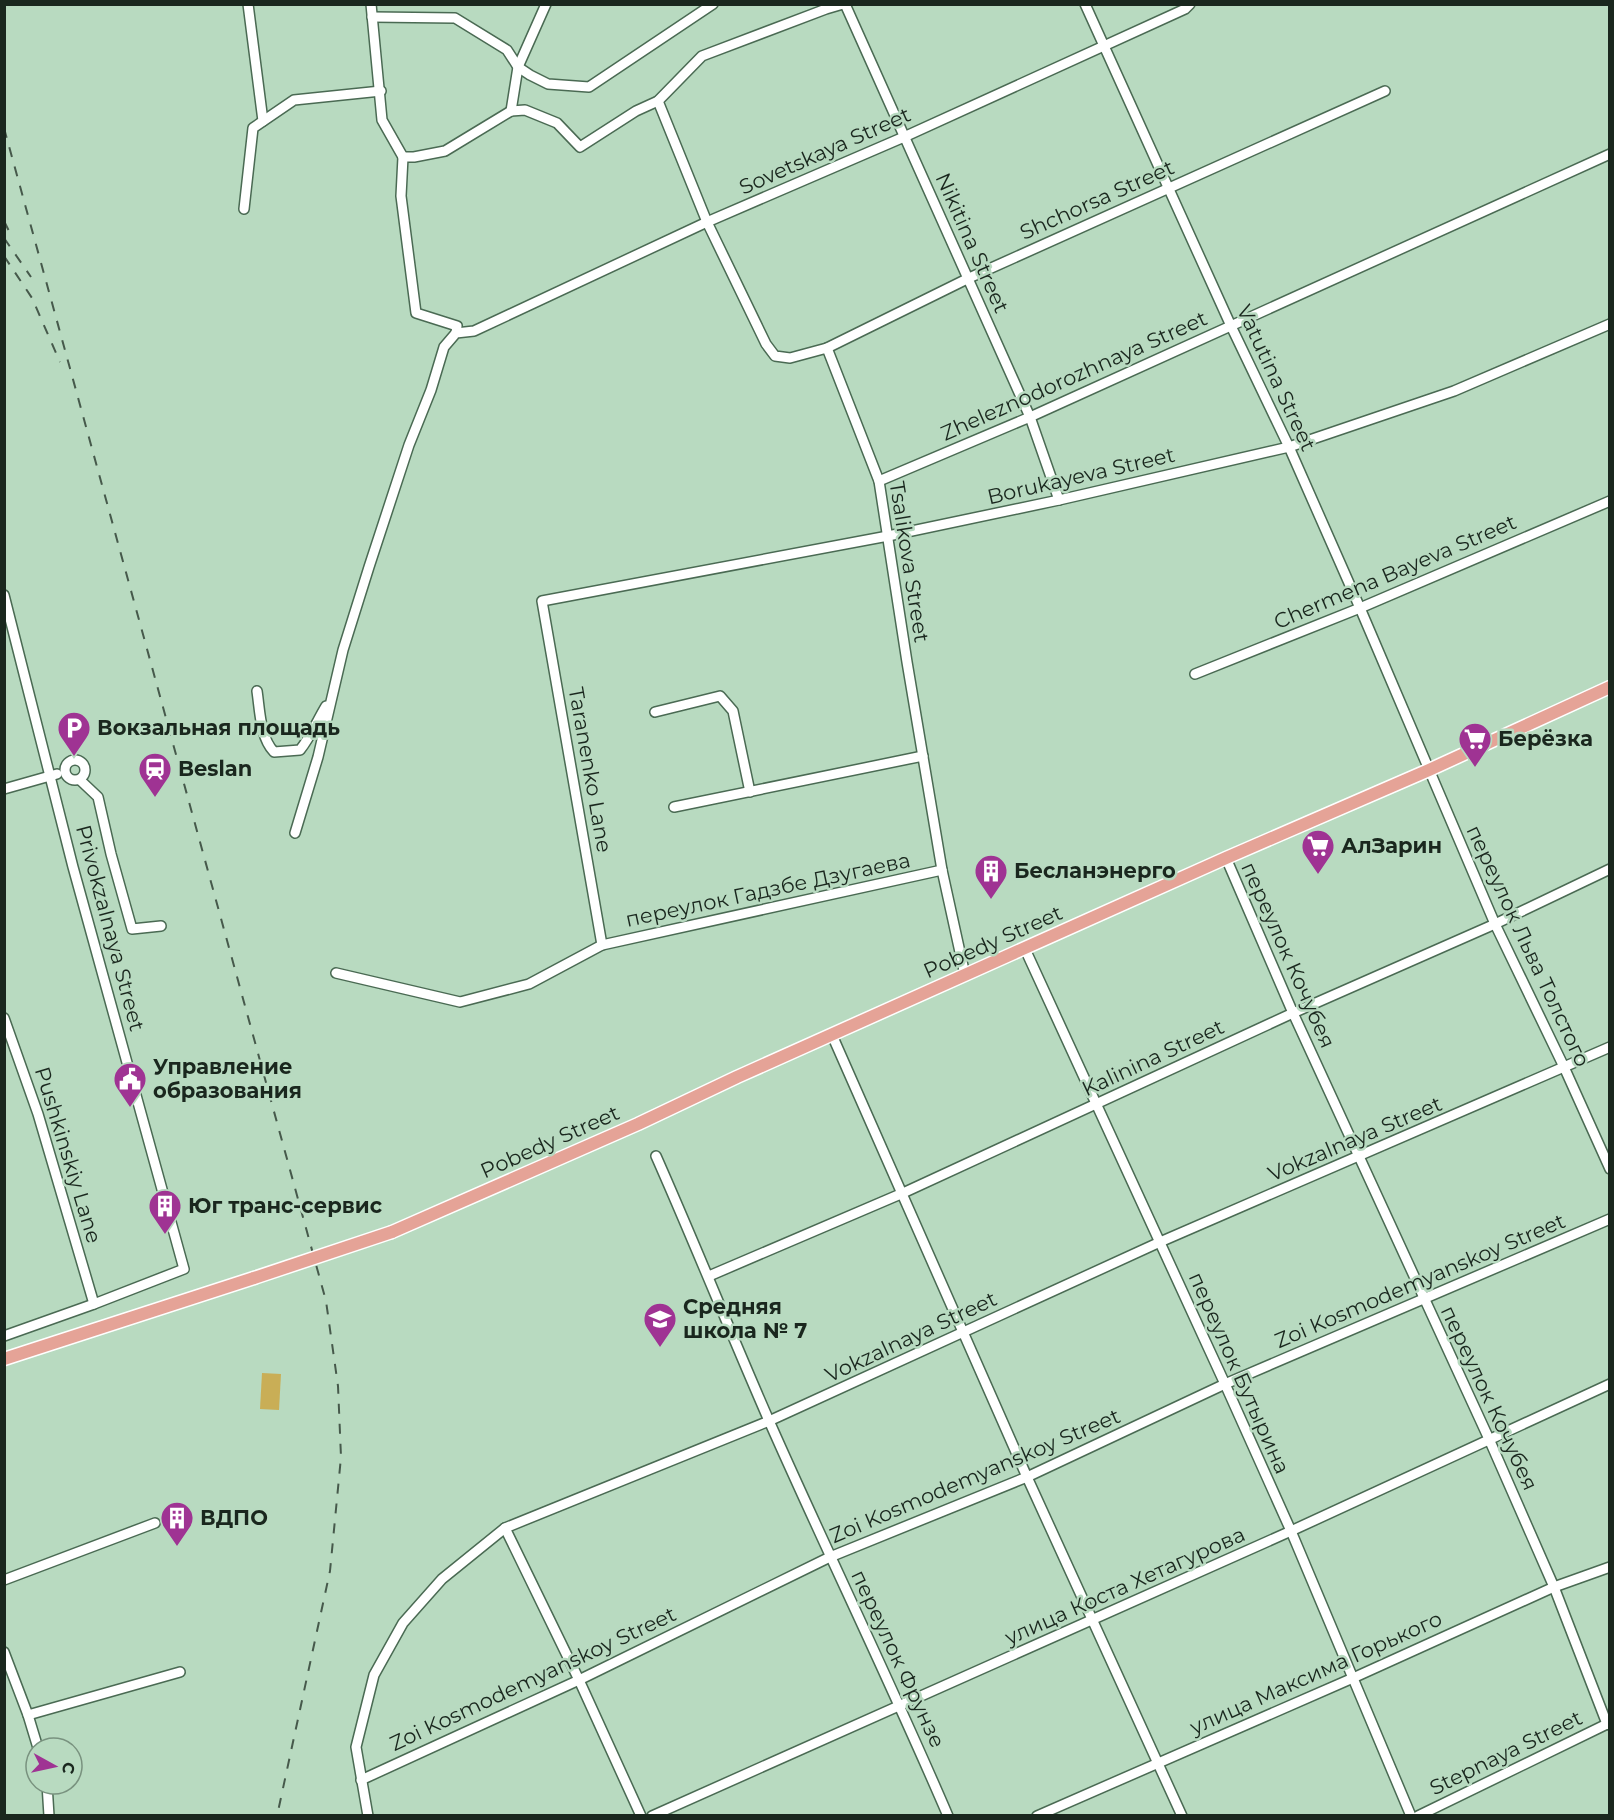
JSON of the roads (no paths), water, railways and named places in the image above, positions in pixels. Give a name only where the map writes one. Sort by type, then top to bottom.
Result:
[{"type":"main road","name":"Pobedy Street","points":[[4,1359],[392,1232],[638,1124],[737,1077],[1226,858],[1430,770],[1610,687]]},
{"type":"street","points":[[248,4],[263,121]]},
{"type":"street","points":[[295,833],[318,757],[346,640],[409,445],[431,390],[444,347],[456,333],[456,326],[416,313],[401,196],[403,157],[382,120],[371,4]]},
{"type":"street","points":[[511,111],[518,67],[546,4]]},
{"type":"street","points":[[372,17],[455,18],[507,50],[518,67],[548,84],[589,87],[713,4]]},
{"type":"street","points":[[403,157],[445,151],[511,111],[525,110],[557,123],[580,147],[636,111],[658,101],[702,56],[825,9],[844,4]]},
{"type":"street","name":"Nikitina Street","points":[[844,4],[1030,417],[1059,500]]},
{"type":"street","name":"Vatutina Street","points":[[1085,4],[1231,326],[1289,447],[1430,770]]},
{"type":"street","name":"Sovetskaya Street","points":[[456,333],[474,331],[707,222],[904,137],[1185,9],[1190,4]]},
{"type":"street","points":[[244,209],[253,128],[294,100],[381,91]]},
{"type":"street","name":"Shchorsa Street","points":[[827,348],[969,278],[1385,91]]},
{"type":"street","points":[[658,101],[707,222],[766,344],[776,356],[790,358],[827,348]]},
{"type":"street","name":"Zheleznodorozhnaya Street","points":[[879,482],[1030,417],[1610,154]]},
{"type":"street","name":"Borukayeva Street","points":[[542,601],[888,536],[1059,500],[1289,447],[1454,391],[1610,324]]},
{"type":"street","name":"Tsalikova Street","points":[[827,348],[879,482],[942,870],[965,975]]},
{"type":"street","name":"Chermena Bayeva Street","points":[[1195,674],[1360,608],[1610,501]]},
{"type":"street","name":"Privokzalnaya Street","points":[[4,594],[73,867],[184,1269],[94,1304]]},
{"type":"street","name":"Taranenko Lane","points":[[542,601],[602,945]]},
{"type":"street","points":[[257,691],[268,746],[274,752],[300,750],[311,736],[317,721],[332,698]]},
{"type":"street","points":[[655,712],[720,696],[733,711],[750,792]]},
{"type":"street","points":[[674,807],[923,756]]},
{"type":"street","points":[[66,772],[70,761],[80,761],[85,766],[84,780],[98,797],[111,855],[132,929],[161,926]]},
{"type":"street","name":"переулок Льва Толстого","points":[[1430,770],[1495,924],[1610,1169]]},
{"type":"street","points":[[4,789],[66,772]]},
{"type":"street","points":[[66,772],[72,780],[84,780]]},
{"type":"street","name":"переулок Кочубея","points":[[1226,858],[1293,1013],[1489,1439],[1554,1587],[1609,1724]]},
{"type":"street","name":"Kalinina Street","points":[[709,1276],[903,1193],[1293,1013],[1495,924],[1610,869]]},
{"type":"street","name":"переулок Гадзбе Дзугаева","points":[[336,974],[460,1002],[529,984],[602,945],[942,870]]},
{"type":"street","name":"переулок Бутырина","points":[[1025,949],[1291,1531],[1411,1815]]},
{"type":"street","name":"Pushkinskiy Lane","points":[[4,1018],[38,1114],[94,1304]]},
{"type":"street","points":[[832,1035],[1027,1477],[1182,1815]]},
{"type":"street","name":"Vokzalnaya Street","points":[[368,1815],[356,1747],[374,1675],[403,1623],[442,1579],[505,1528],[769,1421],[1160,1242],[1610,1047]]},
{"type":"street","name":"переулок Фрунзе","points":[[656,1156],[769,1421],[900,1704],[948,1815]]},
{"type":"street","name":"Zoi Kosmodemyanskoy Street","points":[[361,1780],[579,1680],[830,1557],[1027,1477],[1225,1384],[1610,1220]]},
{"type":"street","points":[[4,1336],[94,1304]]},
{"type":"street","name":"улица Коста Хетагурова","points":[[652,1815],[1092,1621],[1610,1384]]},
{"type":"street","points":[[4,1580],[155,1523]]},
{"type":"street","points":[[505,1528],[641,1815]]},
{"type":"street","name":"улица Максима Горького","points":[[1037,1815],[1353,1678],[1554,1587],[1610,1567]]},
{"type":"street","points":[[4,1652],[34,1736]]},
{"type":"street","points":[[28,1715],[180,1672]]},
{"type":"street","name":"Stepnaya Street","points":[[1418,1815],[1609,1724]]},
{"type":"street","points":[[48,1796],[49,1815]]},
{"type":"railway","points":[[4,128],[326,1301],[338,1386],[341,1457],[330,1571],[277,1816]]},
{"type":"railway","points":[[4,221],[11,235]]},
{"type":"railway","points":[[4,238],[31,277]]},
{"type":"railway","points":[[4,256],[32,298],[60,362]]},
{"type":"place","name":"Вокзальная площадь","points":[[74,757]]},
{"type":"place","name":"Берёзка","points":[[1475,768]]},
{"type":"place","name":"Beslan","points":[[155,798]]},
{"type":"place","name":"АлЗарин","points":[[1318,875]]},
{"type":"place","name":"Бесланэнерго","points":[[991,900]]},
{"type":"place","name":"Управление образования","points":[[130,1108]]},
{"type":"place","name":"Юг транс-сервис","points":[[165,1235]]},
{"type":"place","name":"Средняя школа № 7","points":[[660,1348]]},
{"type":"place","name":"ВДПО","points":[[177,1547]]}]
